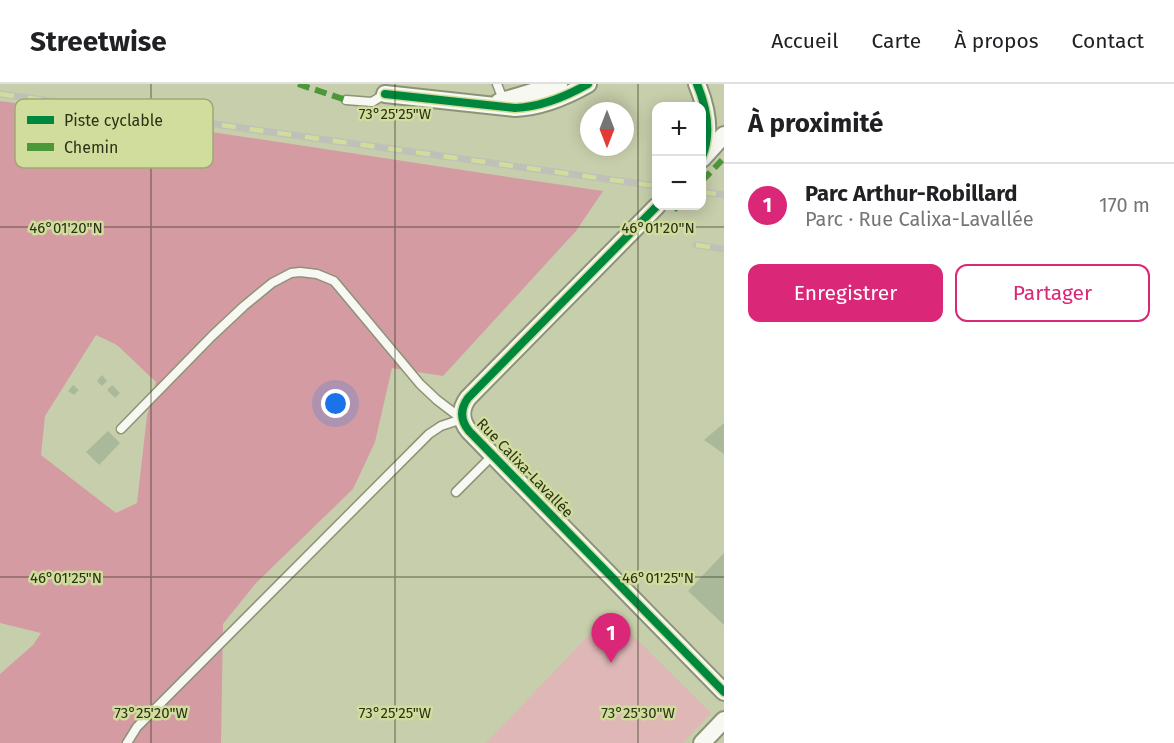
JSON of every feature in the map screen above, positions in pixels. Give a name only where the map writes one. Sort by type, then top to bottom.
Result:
[{"type":"street","points":[[504,104],[559,84]]},
{"type":"street","points":[[385,94],[422,95],[480,105],[504,104],[523,108],[544,104],[588,84]]},
{"type":"street","points":[[697,84],[707,120],[707,139],[703,156]]},
{"type":"street","points":[[705,156],[724,135]]},
{"type":"street","name":"Rue Calixa-Lavallée","points":[[653,210],[468,398],[462,419],[469,431],[724,692]]},
{"type":"street","points":[[702,743],[724,720]]},
{"type":"lane","points":[[497,84],[504,104]]},
{"type":"lane","points":[[346,100],[372,102],[385,94]]},
{"type":"lane","points":[[121,429],[244,306],[282,277],[300,272],[317,274],[334,281],[420,384],[462,419]]},
{"type":"lane","points":[[127,743],[137,727],[429,434],[441,426],[462,419]]},
{"type":"lane","points":[[456,492],[493,455]]},
{"type":"shaded area","points":[[0,101],[15,103],[15,168],[213,168],[213,132],[603,191],[576,231],[443,376],[392,368],[375,442],[353,489],[256,583],[223,624],[221,743],[0,743],[0,674],[33,645],[41,633],[0,623]],"holes":[[[96,335],[117,345],[156,382],[147,416],[137,503],[116,513],[41,455],[45,416]]]},
{"type":"shaded area","points":[[610,613],[711,713],[683,743],[486,743]]},
{"type":"building","points":[[102,375],[107,381],[102,386],[97,381]]},
{"type":"building","points":[[73,385],[79,390],[74,395],[68,391]]},
{"type":"building","points":[[112,385],[120,393],[115,398],[107,390]]},
{"type":"building","points":[[724,423],[724,454],[704,440]]},
{"type":"building","points":[[108,431],[120,443],[99,465],[86,452]]},
{"type":"building","points":[[724,553],[724,625],[688,591]]},
{"type":"railway","points":[[0,94],[36,99]]},
{"type":"railway","points":[[213,124],[652,185]]},
{"type":"railway","points":[[706,193],[724,195]]},
{"type":"railway","points":[[696,245],[724,249]]},
{"type":"marked path","points":[[298,84],[346,100]]},
{"type":"marked path","points":[[706,177],[722,160]]},
{"type":"cycle path","points":[[385,94],[515,108],[534,106],[553,100],[588,84]]},
{"type":"cycle path","points":[[697,84],[707,120],[707,139],[702,156]]},
{"type":"cycle path","points":[[653,210],[468,398],[462,410],[463,419],[469,431],[724,692]]},
{"type":"place","name":"Parc Arthur-Robillard","points":[[611,663]]}]
